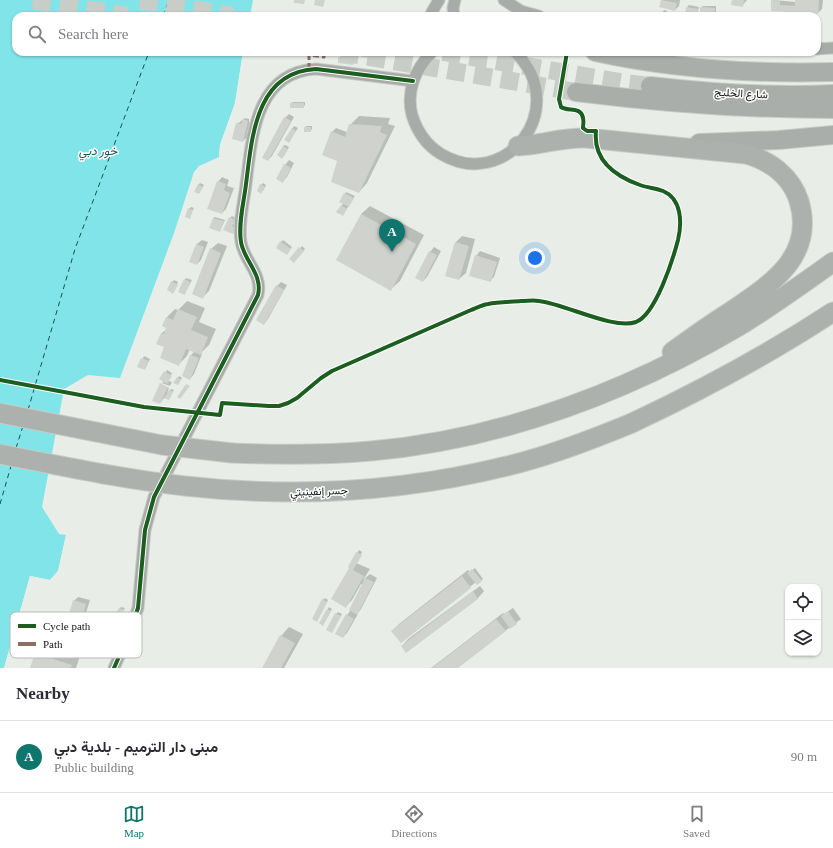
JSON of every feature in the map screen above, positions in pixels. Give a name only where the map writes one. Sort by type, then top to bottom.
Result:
[{"type":"highway","points":[[518,146],[577,138],[746,154],[765,161],[781,173],[793,189],[800,207],[802,227],[801,237],[794,256],[783,272],[685,342],[641,377]]},
{"type":"highway","points":[[0,413],[162,445],[232,453],[302,455],[372,451],[462,437],[544,415],[609,391],[641,377],[709,343],[772,306],[833,262]]},
{"type":"highway","name":"جسر إنفينيتي","points":[[0,454],[112,476],[185,486],[259,491],[333,491],[407,485],[476,474],[571,447],[632,423],[745,366],[833,312]]},
{"type":"main road","points":[[616,56],[636,60],[708,68],[784,72],[833,72]]},
{"type":"main road","name":"شارع الخليج","points":[[650,86],[724,93],[799,95],[833,94]]},
{"type":"main road","name":"شارع الخليج","points":[[576,92],[738,108],[833,109]]},
{"type":"main road","name":"شارع الخليج","points":[[696,105],[758,115],[833,120]]},
{"type":"main road","points":[[658,146],[682,143],[779,140],[833,134]]},
{"type":"street","points":[[432,12],[439,0]]},
{"type":"street","points":[[454,12],[455,0]]},
{"type":"street","points":[[504,0],[525,12]]},
{"type":"street","points":[[821,49],[833,48]]},
{"type":"street","points":[[420,66],[421,56]]},
{"type":"street","points":[[429,56],[420,66],[413,81],[410,100],[414,122],[424,139],[437,152],[446,157],[464,163],[483,163],[501,157],[518,146],[534,121],[537,93],[527,66],[518,56]]},
{"type":"street","points":[[137,612],[145,530],[154,497],[258,295],[260,288],[259,281],[243,251],[240,232],[253,130],[266,97],[282,80],[292,74],[304,70],[316,69],[413,81]]},
{"type":"street","points":[[114,668],[118,658]]},
{"type":"water","name":"خور دبي","points":[[0,0],[253,0],[251,12],[12,12],[12,56],[242,56],[235,103],[220,145],[219,157],[199,166],[194,172],[174,233],[120,378],[88,375],[64,389],[42,507],[59,534],[66,535],[58,571],[50,580],[30,576],[20,612],[10,612],[10,647],[4,668],[0,668]]},
{"type":"pier","points":[[242,56],[244,56],[237,103],[222,145],[221,158],[219,157],[220,145],[235,103]]},
{"type":"pier","points":[[66,535],[68,536],[59,572],[50,582],[31,578],[22,612],[20,612],[30,576],[50,580],[58,571]]},
{"type":"pier","points":[[10,647],[10,654],[6,668],[4,668]]},
{"type":"building","points":[[294,0],[305,0],[304,4],[294,3]]},
{"type":"building","points":[[315,0],[325,0],[323,7],[314,5]]},
{"type":"building","points":[[661,0],[677,3],[675,11],[659,7]]},
{"type":"building","points":[[732,0],[744,0],[743,7],[731,5]]},
{"type":"building","points":[[771,0],[780,1],[780,5],[795,6],[795,0],[819,0],[818,12],[771,11]]},
{"type":"building","points":[[686,7],[698,9],[698,12],[685,12]]},
{"type":"building","points":[[700,7],[715,8],[715,12],[700,12]]},
{"type":"building","points":[[352,56],[352,58],[342,57]]},
{"type":"building","points":[[378,56],[378,59],[361,57]]},
{"type":"building","points":[[338,57],[354,59],[353,65],[338,63]]},
{"type":"building","points":[[290,103],[304,103],[304,108],[290,108]]},
{"type":"building","points":[[284,117],[291,121],[268,161],[262,158]]},
{"type":"building","points":[[243,119],[248,121],[243,142],[232,139],[236,123],[241,124]]},
{"type":"building","points":[[349,124],[382,126],[380,132],[387,135],[359,193],[331,182],[337,161],[322,155],[331,131],[345,137]]},
{"type":"building","points":[[304,127],[311,127],[311,132],[304,132]]},
{"type":"building","points":[[292,128],[296,131],[289,143],[284,140]]},
{"type":"building","points":[[283,146],[288,149],[282,159],[277,155]]},
{"type":"building","points":[[284,164],[291,168],[283,183],[276,179]]},
{"type":"building","points":[[217,181],[226,184],[224,190],[230,193],[222,214],[207,209]]},
{"type":"building","points":[[198,184],[203,187],[199,194],[194,192]]},
{"type":"building","points":[[260,184],[265,187],[261,194],[257,191]]},
{"type":"building","points":[[344,193],[354,198],[349,207],[339,202]]},
{"type":"building","points":[[341,205],[347,209],[343,216],[336,212]]},
{"type":"building","points":[[188,208],[193,210],[190,219],[185,217]]},
{"type":"building","points":[[361,214],[416,244],[391,291],[336,260]]},
{"type":"building","points":[[229,217],[235,220],[232,226],[236,228],[233,234],[223,230]]},
{"type":"building","points":[[213,218],[224,221],[220,232],[209,228]]},
{"type":"building","points":[[280,241],[291,249],[287,255],[276,248]]},
{"type":"building","points":[[455,242],[469,246],[459,280],[445,276]]},
{"type":"building","points":[[196,244],[204,247],[197,265],[189,262]]},
{"type":"building","points":[[299,247],[304,251],[294,263],[289,259]]},
{"type":"building","points":[[210,248],[221,253],[203,299],[192,294]]},
{"type":"building","points":[[429,251],[437,255],[423,282],[415,278]]},
{"type":"building","points":[[475,255],[497,262],[491,282],[469,276]]},
{"type":"building","points":[[184,279],[190,282],[185,295],[178,292]]},
{"type":"building","points":[[171,281],[178,285],[173,294],[167,290]]},
{"type":"building","points":[[276,285],[284,290],[264,325],[256,320]]},
{"type":"building","points":[[178,309],[197,317],[191,330],[208,337],[201,355],[186,349],[179,366],[160,358],[164,347],[156,344],[161,333],[164,334],[166,328],[162,326],[166,317],[173,320]]},
{"type":"building","points":[[190,355],[199,358],[190,380],[182,376]]},
{"type":"building","points":[[141,358],[149,361],[145,370],[137,367]]},
{"type":"building","points":[[164,371],[172,376],[167,384],[159,379]]},
{"type":"building","points":[[177,377],[181,380],[178,385],[173,383]]},
{"type":"building","points":[[160,383],[168,387],[160,404],[152,401]]},
{"type":"building","points":[[186,384],[190,386],[180,399],[177,397]]},
{"type":"building","points":[[169,390],[173,392],[169,400],[164,398]]},
{"type":"building","points":[[356,552],[362,555],[353,570],[364,576],[346,608],[331,599],[349,568],[348,567]]},
{"type":"building","points":[[472,569],[482,581],[477,585],[467,573]]},
{"type":"building","points":[[462,576],[471,588],[401,643],[391,631]]},
{"type":"building","points":[[365,578],[374,582],[357,615],[349,610]]},
{"type":"building","points":[[473,591],[478,599],[406,653],[401,646]]},
{"type":"building","points":[[322,599],[327,602],[317,622],[312,619]]},
{"type":"building","points":[[73,600],[86,604],[84,612],[70,612]]},
{"type":"building","points":[[119,608],[124,610],[123,612],[116,612]]},
{"type":"building","points":[[327,609],[331,611],[323,626],[319,623]]},
{"type":"building","points":[[508,611],[517,624],[510,629],[501,616]]},
{"type":"building","points":[[335,613],[341,616],[332,633],[326,630]]},
{"type":"building","points":[[346,614],[354,619],[343,638],[335,634]]},
{"type":"building","points":[[496,619],[506,631],[458,668],[432,668]]},
{"type":"building","points":[[280,635],[295,643],[281,668],[262,668]]},
{"type":"building","points":[[33,658],[50,658],[72,665],[71,668],[30,668]]},
{"type":"ferry route","points":[[164,12],[169,0]]},
{"type":"ferry route","points":[[28,410],[75,249],[147,56]]},
{"type":"ferry route","points":[[16,448],[23,426]]},
{"type":"ferry route","points":[[0,504],[11,466]]},
{"type":"tunnel","points":[[33,0],[104,12]]},
{"type":"tunnel","points":[[140,0],[210,12]]},
{"type":"tunnel","points":[[364,56],[576,92]]},
{"type":"tunnel","points":[[467,56],[650,86]]},
{"type":"marked path","points":[[309,56],[309,69]]},
{"type":"marked path","points":[[316,56],[324,56]]},
{"type":"cycle path","points":[[0,380],[144,407],[220,415],[222,403],[269,406],[279,406],[288,403],[297,398],[332,371],[486,304],[537,301],[550,303],[615,323],[627,324],[636,322],[643,317],[650,308],[663,285],[678,240],[680,226],[679,212],[674,200],[663,191],[643,186],[614,172],[602,158],[598,150],[596,131],[587,131],[583,128],[583,118],[580,112],[561,107],[559,99],[566,56]]},
{"type":"cycle path","points":[[137,612],[145,530],[154,497],[258,295],[258,281],[243,249],[240,227],[251,147],[260,110],[269,95],[280,82],[296,73],[316,69],[413,81]]},
{"type":"cycle path","points":[[114,668],[118,658]]},
{"type":"place","name":"مبنى دار الترميم - بلدية دبي","points":[[392,252]]}]
